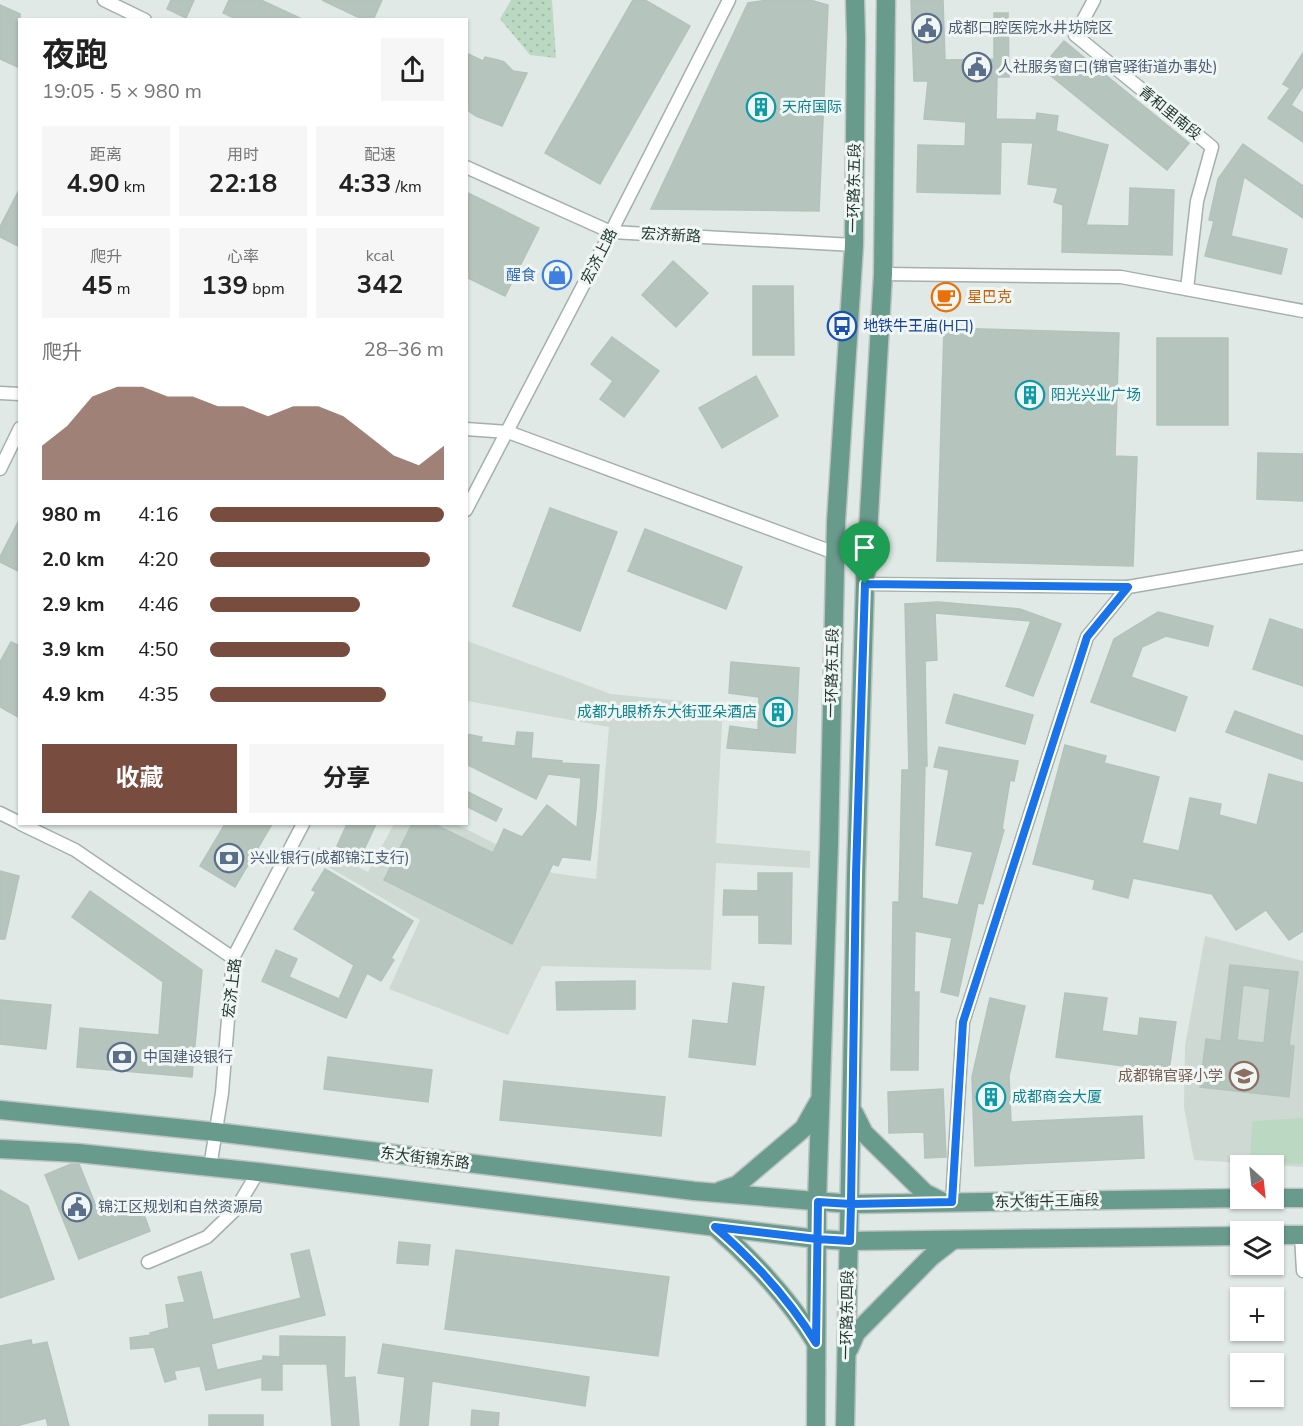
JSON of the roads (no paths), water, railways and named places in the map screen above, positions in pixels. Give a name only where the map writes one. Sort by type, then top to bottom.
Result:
[{"type":"main road","name":"一环路东五段","points":[[817,1239],[835,553],[854,245],[855,0]]},
{"type":"main road","name":"一环路东五段","points":[[851,1204],[856,874],[865,584],[883,274],[886,0]]},
{"type":"main road","points":[[716,1192],[737,1185],[804,1128],[820,1099]]},
{"type":"main road","name":"东大街锦东路","points":[[0,1110],[216,1132],[716,1192],[851,1204]]},
{"type":"main road","points":[[852,1110],[864,1133],[925,1193],[948,1202]]},
{"type":"main road","points":[[0,1149],[78,1153],[258,1172],[817,1239],[850,1241],[1230,1236]]},
{"type":"main road","name":"东大街牛王庙段","points":[[851,1204],[1230,1198]]},
{"type":"main road","points":[[1284,1198],[1300,1198]]},
{"type":"main road","name":"一环路东四段","points":[[845,1426],[851,1204]]},
{"type":"main road","points":[[715,1227],[746,1254],[801,1319],[816,1343]]},
{"type":"main road","points":[[1284,1235],[1302,1235]]},
{"type":"main road","name":"一环路东四段","points":[[816,1426],[817,1239]]},
{"type":"main road","points":[[846,1353],[856,1333],[931,1257],[953,1240]]},
{"type":"street","points":[[104,0],[141,18]]},
{"type":"street","name":"宏济上路","points":[[468,506],[729,0]]},
{"type":"street","name":"青和里南段","points":[[1094,0],[1076,35],[1212,147],[1197,201],[1187,289]]},
{"type":"street","name":"宏济新路","points":[[468,168],[611,232],[854,245]]},
{"type":"street","points":[[883,274],[1121,277],[1303,311]]},
{"type":"street","points":[[0,393],[18,394]]},
{"type":"street","points":[[468,429],[508,432],[835,553]]},
{"type":"street","points":[[0,469],[18,432]]},
{"type":"street","points":[[865,584],[1128,587],[1303,557]]},
{"type":"street","points":[[948,1202],[963,1022],[1087,637],[1128,587]]},
{"type":"street","points":[[0,813],[18,822]]},
{"type":"street","points":[[24,825],[75,850],[233,958]]},
{"type":"street","name":"宏济上路","points":[[210,1167],[222,1093],[233,958],[302,825]]},
{"type":"street","points":[[148,1262],[207,1237],[236,1209],[258,1172]]},
{"type":"street","points":[[1302,1235],[1303,1272]]},
{"type":"place","name":"成都口腔医院水井坊院区","points":[[927,28]]},
{"type":"place","name":"人社服务窗口(锦官驿街道办事处)","points":[[977,67]]},
{"type":"place","name":"天府国际","points":[[761,107]]},
{"type":"place","name":"醒食","points":[[557,275]]},
{"type":"place","name":"星巴克","points":[[946,297]]},
{"type":"place","name":"地铁牛王庙(H口)","points":[[842,326]]},
{"type":"place","name":"阳光兴业广场","points":[[1030,395]]},
{"type":"place","name":"成都九眼桥东大街亚朵酒店","points":[[778,712]]},
{"type":"place","name":"兴业银行(成都锦江支行)","points":[[229,858]]},
{"type":"place","name":"中国建设银行","points":[[122,1057]]},
{"type":"place","name":"成都锦官驿小学","points":[[1244,1076]]},
{"type":"place","name":"成都商会大厦","points":[[991,1097]]},
{"type":"place","name":"锦江区规划和自然资源局","points":[[77,1207]]}]
